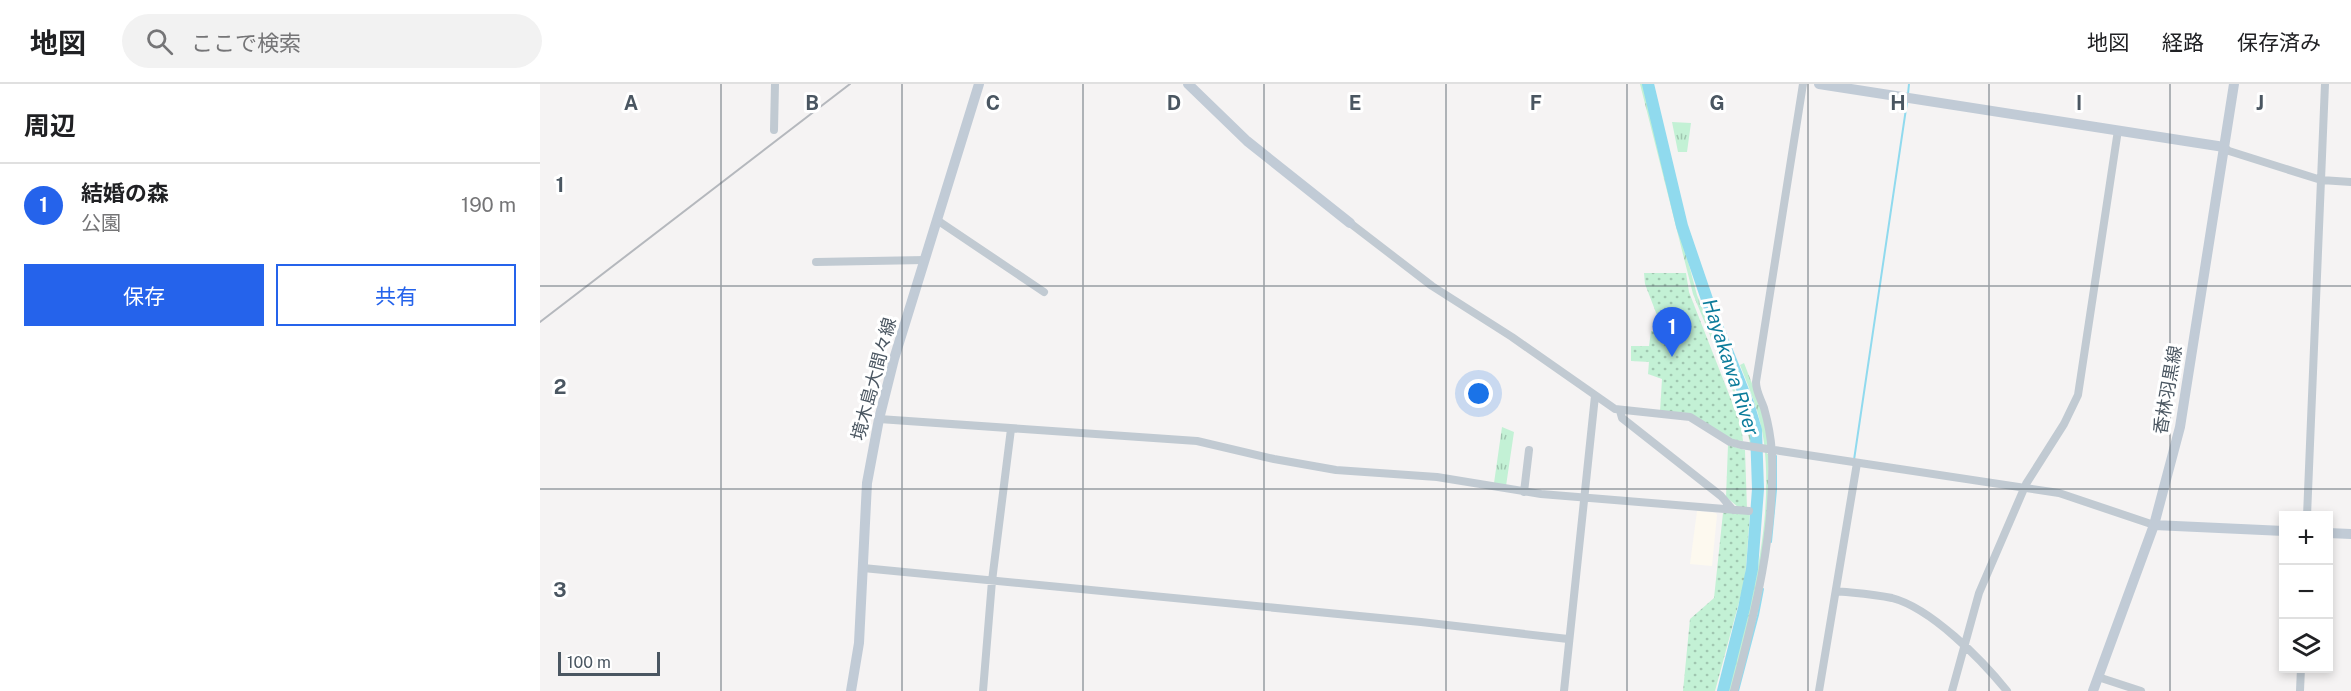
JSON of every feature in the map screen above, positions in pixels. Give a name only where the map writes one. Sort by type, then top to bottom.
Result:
[{"type":"main road","name":"境木島大間々線","points":[[852,691],[858,652],[867,483],[879,419],[894,359],[979,84]]},
{"type":"main road","points":[[1188,84],[1246,141],[1350,223]]},
{"type":"main road","points":[[1819,84],[2224,147]]},
{"type":"main road","name":"香林羽黒線","points":[[2093,691],[2154,525],[2180,427],[2234,84]]},
{"type":"main road","points":[[2154,525],[2279,531]]},
{"type":"main road","points":[[2333,533],[2351,534]]},
{"type":"street","points":[[774,130],[775,84]]},
{"type":"street","points":[[1734,691],[1754,615],[1768,535],[1772,484],[1770,450],[1766,415],[1756,391],[1756,382],[1803,84]]},
{"type":"street","points":[[2307,511],[2325,84]]},
{"type":"street","points":[[1952,691],[1979,594],[2024,488],[2059,433],[2078,395],[2118,130]]},
{"type":"street","points":[[2224,147],[2229,151],[2321,180],[2351,182]]},
{"type":"street","points":[[937,220],[1044,292]]},
{"type":"street","points":[[1350,223],[1432,286],[1512,337],[1620,411],[1686,416],[1730,442],[1749,447],[2067,495],[2154,525]]},
{"type":"street","points":[[816,262],[925,260]]},
{"type":"street","points":[[1564,691],[1595,396]]},
{"type":"street","points":[[1620,411],[1622,418],[1721,496],[1733,510]]},
{"type":"street","points":[[879,419],[1197,441],[1336,470],[1437,477],[1524,492],[1749,511]]},
{"type":"street","points":[[983,691],[992,581],[1011,429]]},
{"type":"street","points":[[1524,492],[1529,450]]},
{"type":"street","points":[[1819,691],[1857,463]]},
{"type":"street","points":[[863,568],[1421,622],[1568,639]]},
{"type":"street","points":[[1836,591],[1892,598],[1917,609],[1964,644],[2007,691]]},
{"type":"street","points":[[2300,691],[2301,673]]},
{"type":"street","points":[[2098,677],[2141,691]]},
{"type":"shaded area","points":[[1697,511],[1717,515],[1712,566],[1690,564]]},
{"type":"green space","points":[[1640,84],[1643,84],[1697,295],[1742,409],[1746,409],[1752,443],[1750,443],[1744,418],[1693,294]]},
{"type":"green space","points":[[1672,122],[1691,123],[1687,152],[1678,152]]},
{"type":"green space","points":[[1644,273],[1686,273],[1689,292],[1741,425],[1743,441],[1733,440],[1689,414],[1660,412],[1662,379],[1648,374],[1649,362],[1631,361],[1631,346],[1649,346],[1651,331],[1663,331],[1645,284]]},
{"type":"green space","points":[[1744,363],[1762,409],[1769,444],[1766,445],[1766,452],[1769,456],[1767,527],[1752,616],[1732,691],[1728,691],[1758,569],[1766,505],[1763,433],[1755,403],[1740,365]]},
{"type":"green space","points":[[1502,427],[1514,432],[1506,486],[1494,483]]},
{"type":"green space","points":[[1728,445],[1745,450],[1747,509],[1738,507],[1726,497]]},
{"type":"green space","points":[[1723,513],[1750,513],[1745,580],[1715,691],[1683,691],[1690,619],[1714,598]]},
{"type":"waterway","name":"Hayakawa River","points":[[1648,84],[1682,226],[1756,430],[1758,489],[1752,569],[1723,691]]},
{"type":"waterway","points":[[1908,94],[1909,84]]},
{"type":"waterway","points":[[1854,460],[1907,102]]},
{"type":"waterway","points":[[1771,542],[1776,490],[1776,456]]},
{"type":"waterway","points":[[1738,691],[1763,589]]},
{"type":"railway","points":[[540,322],[850,84]]},
{"type":"place","name":"結婚の森","points":[[1672,357]]}]
